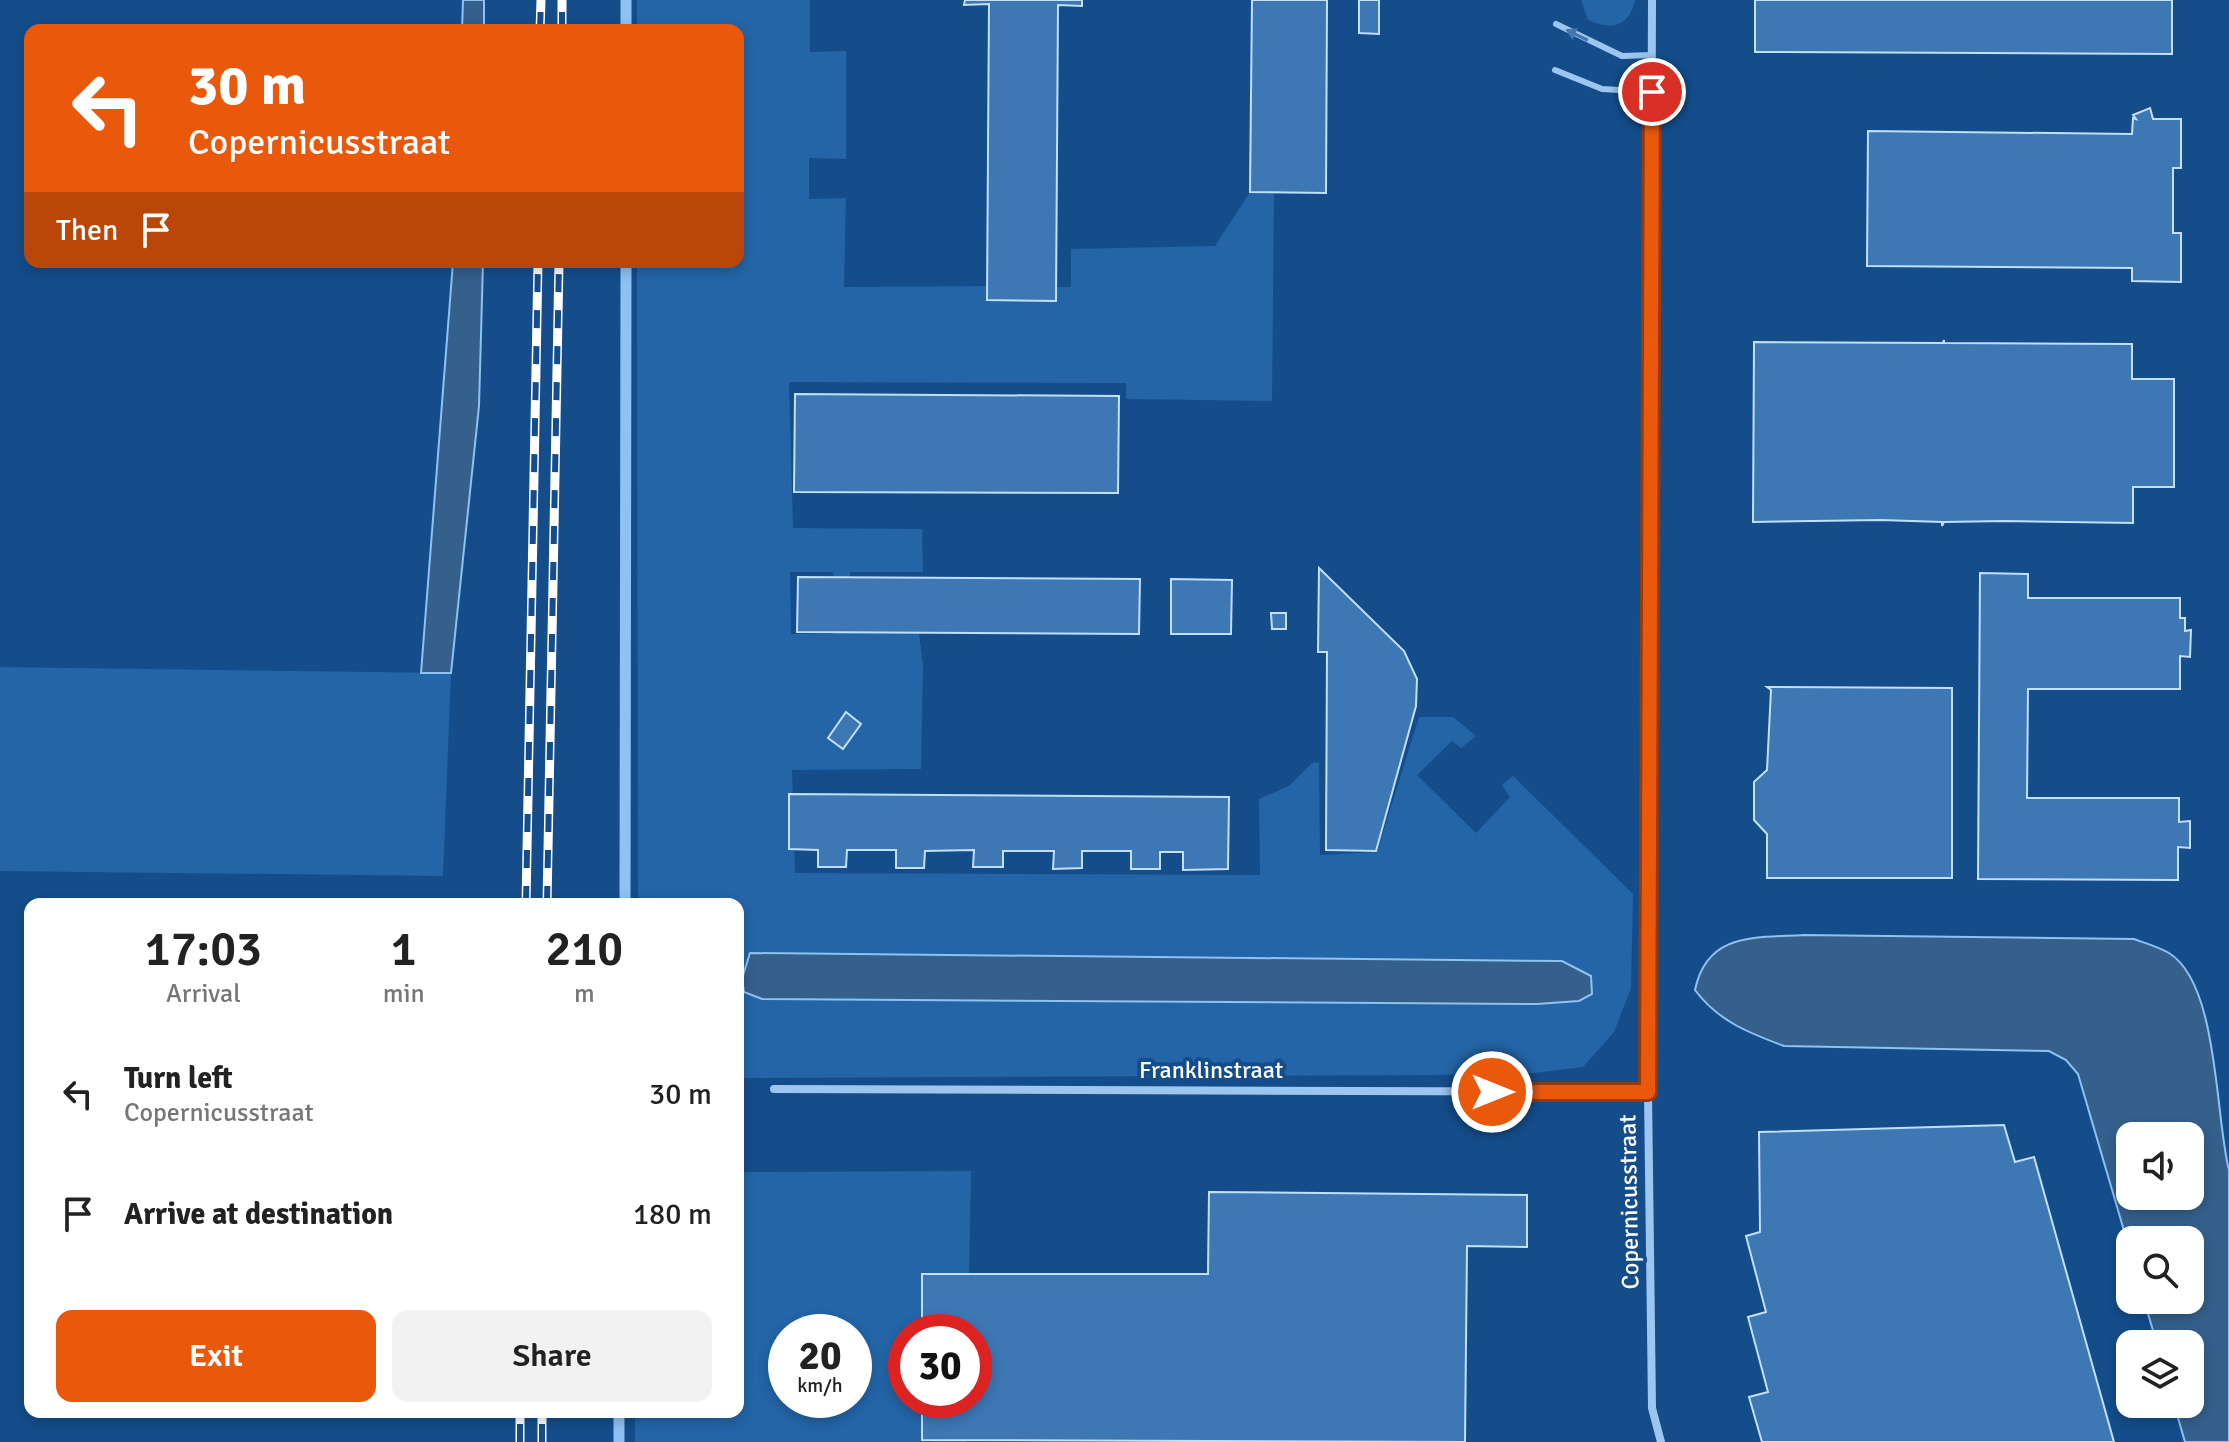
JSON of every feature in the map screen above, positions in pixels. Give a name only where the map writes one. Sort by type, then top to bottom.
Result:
[{"type":"street","name":"Copernicusstraat","points":[[1652,0],[1648,1092],[1652,1408],[1661,1442]]},
{"type":"street","name":"Franklinstraat","points":[[774,1089],[1648,1092]]},
{"type":"lane","points":[[1556,24],[1622,56],[1652,55]]},
{"type":"lane","points":[[1555,70],[1602,89],[1652,92]]},
{"type":"shaded area","points":[[463,0],[484,0],[484,24],[462,24]]},
{"type":"shaded area","points":[[637,0],[810,0],[810,52],[846,51],[846,159],[809,158],[809,199],[846,198],[844,287],[987,286],[987,300],[1056,301],[1056,287],[1071,287],[1071,249],[1215,246],[1250,192],[1274,192],[1272,401],[1126,399],[1126,383],[789,382],[793,528],[922,529],[923,572],[850,572],[850,579],[834,578],[833,572],[790,572],[791,634],[833,634],[834,630],[919,633],[923,665],[921,769],[792,770],[795,873],[1260,875],[1259,799],[1289,786],[1312,763],[1319,762],[1320,855],[1377,852],[1419,717],[1453,717],[1476,736],[1461,748],[1452,741],[1417,775],[1476,833],[1510,797],[1502,785],[1513,776],[1633,894],[1631,988],[1614,1032],[1583,1067],[1534,1073],[744,1078],[744,992],[744,898],[638,898],[637,268],[744,268],[744,24],[637,24]],"holes":[[[744,992],[1579,1001],[1537,1004],[762,999]]]},
{"type":"shaded area","points":[[1581,0],[1635,0],[1623,21],[1604,25],[1588,20]]},
{"type":"shaded area","points":[[453,268],[483,268],[479,406],[451,673],[421,673]]},
{"type":"shaded area","points":[[0,667],[451,673],[443,876],[0,871]]},
{"type":"shaded area","points":[[1804,935],[2134,939],[2169,953],[2185,969],[2198,993],[2206,1021],[2229,1170],[2229,1442],[2185,1442],[2178,1418],[2204,1418],[2204,1330],[2153,1330],[2148,1314],[2204,1314],[2204,1226],[2123,1226],[2118,1210],[2204,1210],[2204,1122],[2116,1122],[2116,1203],[2078,1074],[2066,1060],[2049,1051],[1784,1046],[1724,1018],[1695,990],[1701,971],[1710,957],[1722,948],[1751,938]]},
{"type":"shaded area","points":[[750,953],[1562,961],[1591,976],[1592,994],[1579,1001],[1537,1004],[762,999],[744,992],[744,972]]},
{"type":"shaded area","points":[[971,1171],[968,1314],[888,1314],[888,1418],[967,1418],[967,1442],[635,1442],[635,1418],[744,1418],[744,1172]]},
{"type":"building","points":[[965,0],[1082,0],[1082,6],[1058,5],[1056,301],[987,300],[989,4],[964,5]]},
{"type":"building","points":[[1252,0],[1327,0],[1326,193],[1250,192]]},
{"type":"building","points":[[1359,0],[1379,0],[1379,34],[1359,33]]},
{"type":"building","points":[[1755,0],[2172,0],[2172,54],[1755,52]]},
{"type":"building","points":[[2150,108],[2153,119],[2181,119],[2181,168],[2173,168],[2173,233],[2181,233],[2181,282],[2132,281],[2132,268],[1867,266],[1868,131],[2132,134],[2133,118],[2136,119],[2133,115]]},
{"type":"building","points":[[1944,340],[1944,343],[2132,344],[2132,379],[2174,379],[2174,487],[2133,487],[2133,523],[2005,521],[1944,522],[1942,526],[1942,522],[1881,520],[1753,522],[1754,342],[1943,343]]},
{"type":"building","points":[[795,394],[1119,396],[1118,493],[794,492]]},
{"type":"building","points":[[1319,568],[1404,651],[1417,679],[1416,706],[1376,851],[1326,850],[1327,652],[1318,652]]},
{"type":"building","points":[[1980,573],[2028,574],[2028,598],[2180,598],[2180,618],[2185,618],[2185,631],[2191,630],[2190,657],[2180,656],[2180,689],[2028,689],[2027,798],[2179,798],[2179,822],[2190,821],[2190,848],[2178,847],[2178,880],[1978,879]]},
{"type":"building","points":[[798,577],[1140,579],[1139,634],[797,632]]},
{"type":"building","points":[[1171,579],[1232,580],[1231,634],[1171,634]]},
{"type":"building","points":[[1271,613],[1286,613],[1286,629],[1272,629]]},
{"type":"building","points":[[1767,687],[1952,688],[1952,878],[1767,878],[1767,834],[1754,820],[1754,782],[1767,770],[1771,690]]},
{"type":"building","points":[[846,712],[861,724],[843,749],[828,738]]},
{"type":"building","points":[[789,794],[1229,797],[1228,869],[1183,870],[1183,852],[1160,852],[1160,869],[1131,869],[1131,851],[1082,851],[1082,868],[1053,869],[1054,851],[1003,851],[1003,867],[973,867],[974,850],[925,851],[924,868],[896,868],[896,850],[847,850],[846,867],[818,867],[818,850],[789,849]]},
{"type":"building","points":[[2004,1125],[2015,1162],[2034,1157],[2114,1442],[1762,1442],[1749,1397],[1768,1392],[1748,1317],[1766,1312],[1746,1236],[1760,1232],[1759,1132]]},
{"type":"building","points":[[1209,1192],[1527,1195],[1527,1247],[1467,1246],[1465,1442],[922,1440],[922,1418],[992,1418],[992,1314],[922,1314],[922,1274],[1208,1274]]},
{"type":"waterway","points":[[626,0],[626,24]]},
{"type":"waterway","points":[[625,898],[626,268]]},
{"type":"waterway","points":[[619,1418],[619,1442]]},
{"type":"railway","points":[[540,24],[541,0]]},
{"type":"railway","points":[[562,0],[562,24]]},
{"type":"railway","points":[[526,898],[538,268]]},
{"type":"railway","points":[[547,898],[559,268]]},
{"type":"railway","points":[[520,1418],[520,1442]]},
{"type":"railway","points":[[542,1418],[542,1442]]},
{"type":"route","points":[[1492,1092],[1648,1092],[1652,92]]}]
